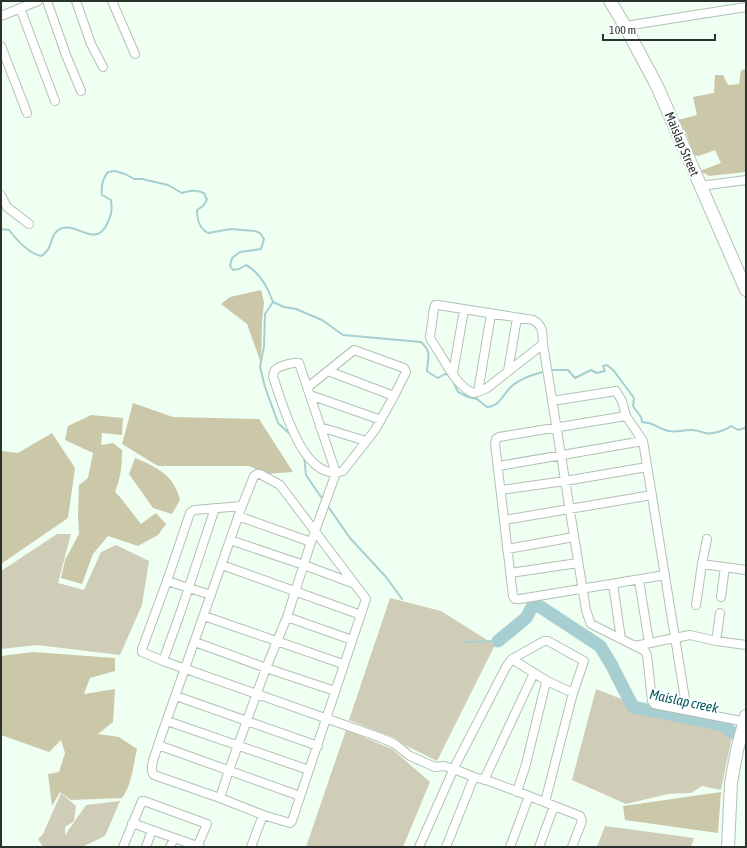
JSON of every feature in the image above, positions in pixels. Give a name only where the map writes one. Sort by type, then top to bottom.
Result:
[{"type":"main road","name":"Maislap Street","points":[[610,1],[657,86],[700,186],[742,271],[746,290]]},
{"type":"main road","points":[[728,847],[731,783],[737,750],[746,720]]},
{"type":"street","points":[[1,16],[38,1]]},
{"type":"street","points":[[47,1],[66,55],[81,91]]},
{"type":"street","points":[[76,1],[91,44],[103,67]]},
{"type":"street","points":[[112,1],[135,54]]},
{"type":"street","points":[[625,26],[652,23],[740,6]]},
{"type":"street","points":[[20,8],[54,101]]},
{"type":"street","points":[[1,46],[26,113]]},
{"type":"street","points":[[700,186],[746,180]]},
{"type":"street","points":[[1,195],[7,207],[29,224]]},
{"type":"street","points":[[543,344],[487,388],[478,392],[469,392],[462,386],[431,340],[430,337],[435,305],[533,320],[539,323],[542,329],[543,344],[586,610],[591,624],[645,651],[647,655],[652,701],[654,704],[746,720]]},
{"type":"street","points":[[453,373],[464,310]]},
{"type":"street","points":[[478,392],[491,314]]},
{"type":"street","points":[[508,371],[517,318]]},
{"type":"street","points":[[220,798],[228,770],[296,592],[310,542],[336,473],[299,363],[296,362],[276,369],[273,372],[273,376],[297,441],[309,460],[329,472],[336,473],[344,471],[381,420],[406,372],[404,368],[354,350],[328,371],[309,391]]},
{"type":"street","points":[[328,371],[394,396]]},
{"type":"street","points":[[309,391],[381,420]]},
{"type":"street","points":[[552,401],[616,391],[622,401],[626,416],[643,441],[688,711]]},
{"type":"street","points":[[626,416],[499,437],[496,439],[495,444],[499,466],[513,596],[515,599],[665,575]]},
{"type":"street","points":[[320,427],[366,441]]},
{"type":"street","points":[[499,466],[643,441]]},
{"type":"street","points":[[501,490],[647,467]]},
{"type":"street","points":[[260,474],[280,486],[366,599],[343,664],[318,746],[290,823],[263,815],[154,775],[151,768],[242,506],[254,476],[260,474]]},
{"type":"street","points":[[504,520],[652,495]]},
{"type":"street","points":[[242,506],[194,510],[190,513],[142,649],[144,654],[326,717],[395,744],[410,756],[435,767],[444,766],[454,769],[580,816],[582,819],[572,847]]},
{"type":"street","points":[[163,661],[215,508]]},
{"type":"street","points":[[238,516],[310,542]]},
{"type":"street","points":[[508,549],[574,537]]},
{"type":"street","points":[[696,605],[707,539]]},
{"type":"street","points":[[230,540],[355,584]]},
{"type":"street","points":[[510,573],[578,563]]},
{"type":"street","points":[[702,564],[746,570]]},
{"type":"street","points":[[222,565],[361,615]]},
{"type":"street","points":[[721,597],[726,567]]},
{"type":"street","points":[[639,580],[649,643]]},
{"type":"street","points":[[167,581],[211,595]]},
{"type":"street","points":[[613,584],[621,638]]},
{"type":"street","points":[[716,641],[720,613]]},
{"type":"street","points":[[204,616],[343,664]]},
{"type":"street","points":[[287,617],[352,640]]},
{"type":"street","points":[[635,646],[690,635],[716,641],[746,645]]},
{"type":"street","points":[[419,847],[454,769],[506,667],[512,659],[544,641],[584,661],[572,693],[545,802]]},
{"type":"street","points":[[195,642],[266,668],[336,691]]},
{"type":"street","points":[[512,659],[547,681],[572,693]]},
{"type":"street","points":[[484,780],[534,673]]},
{"type":"street","points":[[517,792],[526,764],[547,681]]},
{"type":"street","points":[[176,696],[248,720],[318,746]]},
{"type":"street","points":[[167,720],[309,770]]},
{"type":"street","points":[[158,745],[300,796]]},
{"type":"street","points":[[446,847],[474,777]]},
{"type":"street","points":[[510,847],[529,796]]},
{"type":"street","points":[[123,847],[132,824],[142,802],[148,801],[207,824],[198,847],[132,824]]},
{"type":"street","points":[[539,847],[554,806]]},
{"type":"street","points":[[251,847],[263,815]]},
{"type":"street","points":[[146,847],[152,830]]},
{"type":"street","points":[[170,847],[174,838]]},
{"type":"shaded area","points":[[746,69],[746,172],[709,176],[700,171],[721,163],[715,150],[699,156],[694,155],[686,133],[678,120],[697,115],[693,97],[714,93],[715,75],[723,75],[728,85],[739,84],[741,70]]},
{"type":"shaded area","points":[[261,290],[264,302],[261,363],[247,324],[221,304],[230,297]]},
{"type":"shaded area","points":[[133,403],[173,417],[259,419],[293,472],[267,474],[249,466],[158,466],[122,444]]},
{"type":"shaded area","points":[[91,415],[123,418],[122,435],[102,433],[101,445],[113,443],[122,450],[121,471],[115,492],[141,524],[156,513],[166,524],[158,535],[138,546],[108,536],[93,554],[82,584],[61,578],[65,560],[79,534],[79,485],[88,478],[93,453],[65,440],[68,426]]},
{"type":"shaded area","points":[[52,433],[75,468],[68,518],[1,564],[1,451],[18,453]]},
{"type":"shaded area","points":[[135,458],[164,473],[174,484],[180,500],[172,514],[153,508],[129,474]]},
{"type":"shaded area","points":[[57,534],[71,534],[58,583],[84,590],[101,552],[116,545],[149,561],[142,605],[120,655],[37,645],[1,649],[1,571]]},
{"type":"shaded area","points":[[390,598],[441,611],[495,645],[437,761],[403,744],[395,738],[349,720]]},
{"type":"shaded area","points":[[33,652],[115,658],[115,671],[90,678],[84,694],[115,689],[113,722],[98,734],[119,737],[137,749],[130,781],[122,798],[71,800],[60,792],[52,806],[48,774],[59,772],[65,753],[61,740],[49,752],[1,735],[1,656]]},
{"type":"shaded area","points":[[596,689],[657,713],[711,722],[732,736],[721,790],[702,786],[691,793],[668,794],[626,804],[572,780]]},
{"type":"shaded area","points":[[346,730],[392,749],[430,782],[403,847],[306,847]]},
{"type":"shaded area","points":[[721,792],[718,833],[625,820],[623,806]]},
{"type":"shaded area","points":[[61,793],[76,806],[74,821],[65,827],[65,835],[86,805],[120,801],[105,836],[84,846],[43,847],[38,839],[43,834]]},
{"type":"shaded area","points":[[605,826],[694,838],[691,847],[597,847]]},
{"type":"waterway","points":[[1,229],[9,230],[27,249],[41,256],[48,249],[54,235],[60,229],[72,228],[85,233],[97,234],[102,231],[107,224],[112,207],[111,200],[102,195],[103,180],[108,172],[115,171],[134,179],[142,179],[168,185],[182,193],[188,191],[201,192],[204,193],[207,200],[203,206],[197,210],[198,220],[202,229],[208,233],[231,229],[255,231],[260,233],[264,239],[261,249],[240,252],[232,258],[230,266],[233,270],[239,269],[246,265],[251,268],[262,281],[273,302],[284,307],[296,309],[322,320],[343,335],[421,342],[428,352],[427,371],[438,378],[445,374],[450,375]]},
{"type":"waterway","points":[[273,302],[265,314],[264,346],[260,367],[265,387],[278,423],[291,435]]},
{"type":"waterway","points":[[552,370],[568,370],[575,378],[591,370],[597,373],[605,371],[603,366],[607,365],[614,371],[634,398],[633,406],[641,417],[642,422],[652,424],[661,429],[669,431],[693,430],[705,433],[715,433],[731,426],[738,430],[745,428],[746,426]]},
{"type":"waterway","points":[[452,379],[458,392],[468,397],[477,399],[487,407],[499,402],[516,383],[527,377],[543,372]]},
{"type":"waterway","points":[[304,456],[306,475],[323,500]]},
{"type":"waterway","points":[[327,505],[350,538],[386,577],[402,599]]},
{"type":"waterway","name":"Maislap creek","points":[[498,641],[526,618],[532,607],[539,606],[600,646],[633,707],[723,725],[733,733]]},
{"type":"waterway","points":[[466,642],[498,641]]}]
